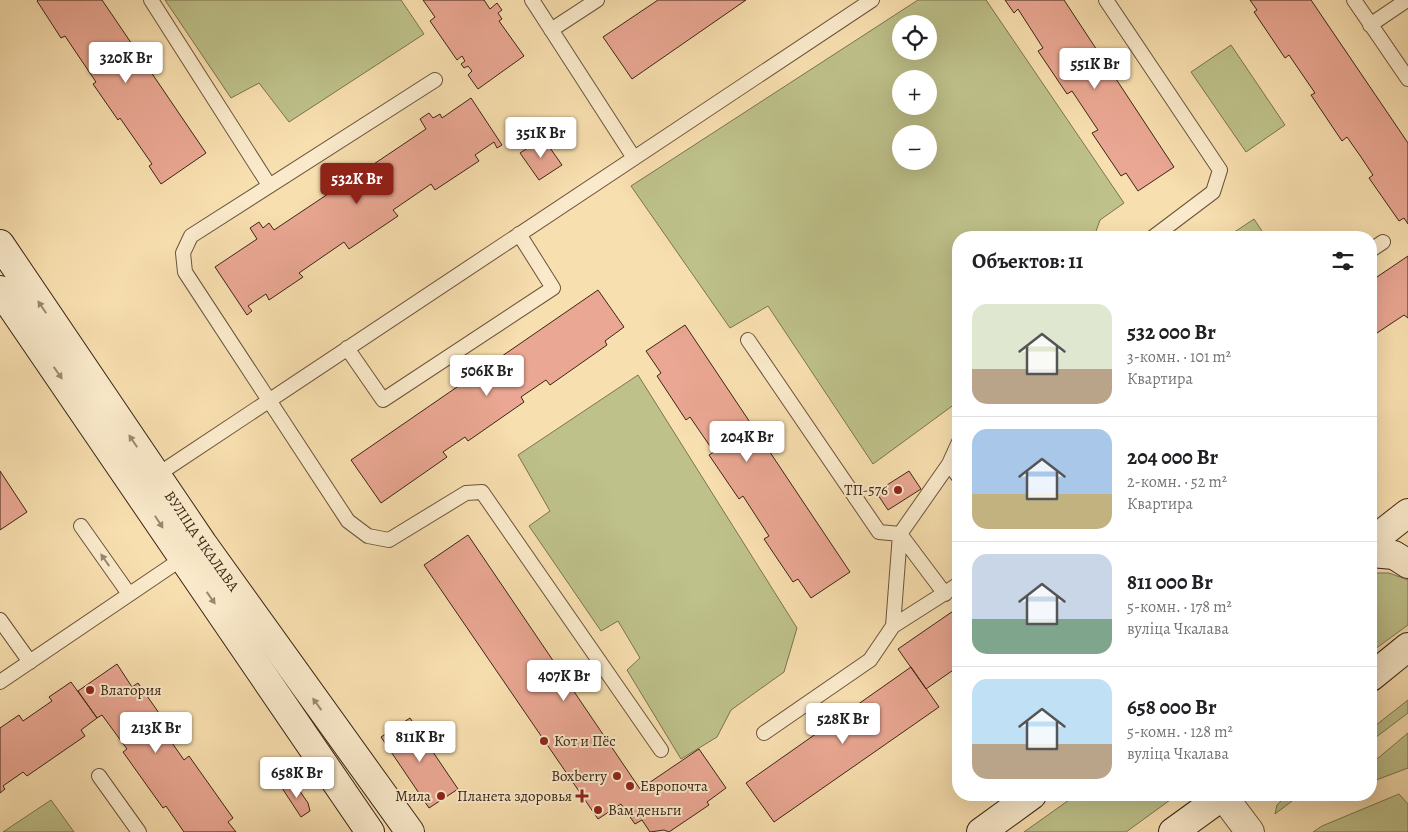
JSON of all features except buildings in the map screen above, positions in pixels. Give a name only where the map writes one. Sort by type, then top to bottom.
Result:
[{"type":"main road","name":"ВУЛІЦА ЧКАЛАВА","points":[[0,244],[147,482],[193,551],[315,750],[370,832]]},
{"type":"main road","name":"ВУЛІЦА ЧКАЛАВА","points":[[0,290],[147,482]]},
{"type":"main road","points":[[1377,537],[1408,513]]},
{"type":"main road","name":"ВУЛІЦА ЧКАЛАВА","points":[[193,551],[339,735],[410,832]]},
{"type":"main road","points":[[1377,554],[1394,556],[1408,564]]},
{"type":"main road","points":[[1377,672],[1408,647]]},
{"type":"main road","points":[[315,750],[339,735]]},
{"type":"main road","points":[[981,832],[1024,801]]},
{"type":"main road","points":[[1173,832],[1215,801]]},
{"type":"main road","points":[[1227,801],[1250,832]]},
{"type":"lane","points":[[151,0],[269,185]]},
{"type":"lane","points":[[532,0],[634,158]]},
{"type":"lane","points":[[551,30],[597,0]]},
{"type":"lane","points":[[147,482],[872,0]]},
{"type":"lane","points":[[1106,0],[1220,170],[1213,192],[1161,231]]},
{"type":"lane","points":[[1354,0],[1408,79]]},
{"type":"lane","points":[[1370,25],[1406,0]]},
{"type":"lane","points":[[435,80],[191,236],[183,254],[185,272],[348,521],[368,536],[389,540],[466,493],[482,492],[661,750]]},
{"type":"lane","points":[[347,348],[383,400],[554,288],[519,234]]},
{"type":"lane","points":[[748,340],[879,532],[900,534],[945,594]]},
{"type":"lane","points":[[893,626],[900,534],[952,457]]},
{"type":"lane","points":[[949,464],[952,468]]},
{"type":"lane","points":[[81,526],[129,594]]},
{"type":"lane","points":[[0,682],[193,551]]},
{"type":"lane","points":[[764,733],[870,660],[893,626],[952,589]]},
{"type":"lane","points":[[0,620],[30,662]]},
{"type":"lane","points":[[99,776],[139,832]]},
{"type":"green space","points":[[165,0],[401,0],[424,34],[289,122],[259,83],[231,98]]},
{"type":"green space","points":[[918,0],[986,0],[1124,203],[1100,220],[1096,231],[952,231],[952,406],[873,464],[768,306],[730,328],[631,186],[892,17],[892,60],[937,60],[937,15],[895,15]]},
{"type":"green space","points":[[1231,45],[1285,125],[1246,152],[1191,72]]},
{"type":"green space","points":[[1254,219],[1262,231],[1236,231]]},
{"type":"green space","points":[[638,375],[797,628],[784,672],[731,710],[717,737],[681,759],[627,670],[640,658],[618,621],[601,631],[529,526],[550,511],[518,455]]},
{"type":"green space","points":[[1377,573],[1389,573],[1408,580],[1408,625],[1377,648]]},
{"type":"green space","points":[[1408,700],[1408,713],[1377,736],[1377,724]]},
{"type":"green space","points":[[1408,733],[1408,768],[1377,780],[1377,759]]},
{"type":"green space","points":[[1399,794],[1408,804],[1408,832],[1313,832],[1322,826]]},
{"type":"green space","points":[[51,800],[74,832],[3,832]]},
{"type":"green space","points":[[1068,801],[1169,801],[1126,832],[1024,832]]},
{"type":"green space","points":[[1281,801],[1292,801],[1275,814],[1277,805]]},
{"type":"place","name":"ТП-576","points":[[898,490]]},
{"type":"place","name":"Влатория","points":[[90,690]]},
{"type":"place","name":"Кот и Пёс","points":[[544,741]]},
{"type":"place","name":"Boxberry","points":[[617,776]]},
{"type":"place","name":"Европочта","points":[[630,786]]},
{"type":"place","name":"Мила","points":[[441,796]]},
{"type":"place","name":"Планета здоровья","points":[[582,796]]},
{"type":"place","name":"Вам деньги","points":[[598,810]]}]
